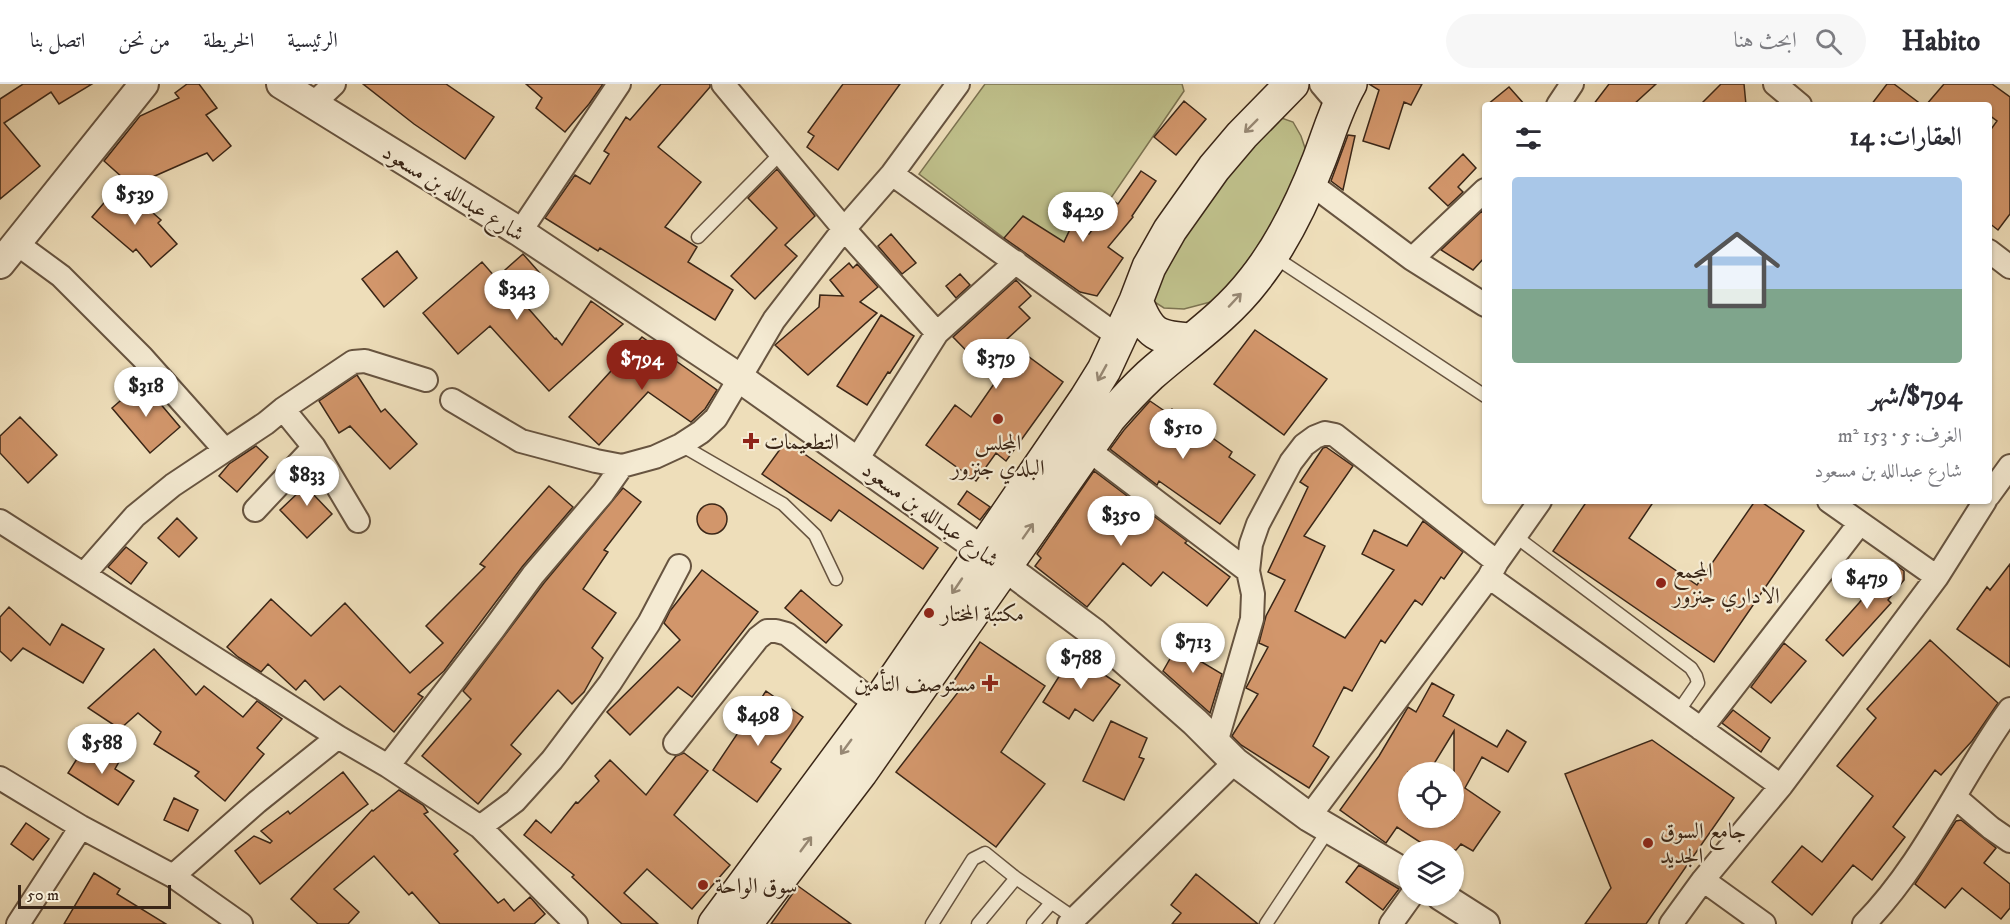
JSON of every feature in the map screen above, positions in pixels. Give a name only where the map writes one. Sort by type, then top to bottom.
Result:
[{"type":"main road","points":[[745,924],[861,772],[1104,370],[1149,267],[1170,230],[1193,196],[1242,135],[1293,84]]},
{"type":"main road","points":[[715,924],[877,705],[992,558],[1129,395],[1213,324],[1254,280],[1292,221],[1310,183],[1336,91]]},
{"type":"main road","points":[[1136,301],[1144,322],[1155,333],[1167,339],[1192,340]]},
{"type":"street","points":[[144,84],[8,253],[61,276],[134,349],[225,450]]},
{"type":"street","name":"شارع عبدالله بن مسعود","points":[[281,84],[520,232],[741,379],[1094,633],[1161,691],[1225,752],[1319,823],[1398,869]]},
{"type":"street","points":[[313,104],[334,84]]},
{"type":"street","points":[[520,232],[619,84]]},
{"type":"street","points":[[723,84],[844,229],[937,333]]},
{"type":"street","points":[[452,400],[521,441],[622,466],[655,457],[681,446],[716,418],[774,320],[844,229],[892,174],[958,84]]},
{"type":"street","points":[[1560,102],[1572,84]]},
{"type":"street","points":[[1775,84],[1797,102]]},
{"type":"street","points":[[892,174],[1119,337]]},
{"type":"street","points":[[1310,183],[1412,259],[1482,302]]},
{"type":"street","points":[[1412,259],[1482,193]]},
{"type":"street","points":[[1992,253],[2010,267]]},
{"type":"street","points":[[856,461],[937,333],[1016,262]]},
{"type":"street","points":[[85,573],[135,516],[173,485],[353,362],[365,361],[426,380]]},
{"type":"street","points":[[283,409],[314,447],[358,521]]},
{"type":"street","points":[[1071,921],[1225,752],[1252,620],[1253,594],[1248,571],[1251,544],[1258,524],[1291,462],[1304,446],[1315,437],[1325,433],[1335,435],[1493,569],[1678,712],[1781,786]]},
{"type":"street","points":[[255,510],[314,447]]},
{"type":"street","points":[[1086,448],[1248,571]]},
{"type":"street","points":[[388,766],[533,575],[603,493],[622,466]]},
{"type":"street","points":[[1319,823],[1538,504]]},
{"type":"street","points":[[1833,504],[1937,577]]},
{"type":"street","points":[[1671,924],[1702,880],[1781,786],[1937,577],[1983,504]]},
{"type":"street","points":[[0,520],[338,737],[388,766],[480,827],[576,924]]},
{"type":"street","points":[[1701,729],[1860,523]]},
{"type":"street","points":[[480,827],[515,801],[558,751],[610,683],[650,623],[679,566]]},
{"type":"street","points":[[675,743],[758,638],[767,631],[787,634],[877,705]]},
{"type":"street","points":[[1864,924],[1931,837],[1972,764],[2010,709]]},
{"type":"street","points":[[173,876],[256,802],[338,737]]},
{"type":"street","points":[[0,778],[81,827],[173,876],[241,924]]},
{"type":"street","points":[[1955,797],[2010,841]]},
{"type":"street","points":[[18,924],[81,827]]},
{"type":"street","points":[[1702,880],[1764,924]]},
{"type":"street","points":[[1391,924],[1404,906]]},
{"type":"street","points":[[1457,906],[1485,924]]},
{"type":"lane","points":[[698,237],[781,153]]},
{"type":"lane","points":[[1271,254],[1482,394]]},
{"type":"lane","points":[[681,446],[783,504],[815,535],[836,579]]},
{"type":"lane","points":[[1515,536],[1691,668],[1698,683],[1678,712]]},
{"type":"lane","points":[[1266,924],[1319,823]]},
{"type":"lane","points":[[932,924],[974,859],[985,853],[1052,903],[1071,921]]},
{"type":"lane","points":[[978,924],[1016,878]]},
{"type":"lane","points":[[1033,924],[1052,903]]},
{"type":"green space","points":[[985,84],[1182,84],[1184,91],[1087,233],[1073,224],[1064,242],[1004,238],[919,174]]},
{"type":"green space","points":[[1273,115],[1293,122],[1301,136],[1306,151],[1298,182],[1257,248],[1218,300],[1184,309],[1164,308],[1153,301],[1158,261]]},
{"type":"building","points":[[23,84],[92,84],[59,104],[51,92],[4,123],[40,166],[0,199],[0,99]]},
{"type":"building","points":[[187,84],[199,84],[217,108],[206,115],[231,146],[213,161],[207,153],[132,186],[104,161],[140,116],[179,98],[175,93]]},
{"type":"building","points":[[363,84],[446,84],[494,117],[465,159],[414,124]]},
{"type":"building","points":[[526,84],[603,84],[565,132],[536,108],[542,98]]},
{"type":"building","points":[[661,84],[710,84],[710,87],[658,147],[701,182],[665,227],[697,247],[688,262],[733,290],[715,320],[600,248],[598,251],[545,218],[575,175],[590,184],[609,154],[604,151],[626,117],[630,120]]},
{"type":"building","points":[[843,84],[900,84],[838,170],[807,147],[814,136],[808,132]]},
{"type":"building","points":[[1369,84],[1422,84],[1411,105],[1404,102],[1389,149],[1363,141],[1379,90]]},
{"type":"building","points":[[1609,84],[1656,84],[1636,102],[1595,102]]},
{"type":"building","points":[[1721,84],[1744,84],[1746,102],[1703,102]]},
{"type":"building","points":[[1887,84],[1894,84],[1918,102],[1873,102]]},
{"type":"building","points":[[1944,84],[1992,84],[2010,97],[2010,214],[1998,230],[1992,225],[1992,128],[1997,121],[1992,117],[1992,102],[1929,102]]},
{"type":"building","points":[[1509,87],[1522,102],[1491,102]]},
{"type":"building","points":[[1184,101],[1206,119],[1176,155],[1154,137]]},
{"type":"building","points":[[1348,135],[1355,136],[1343,190],[1331,181]]},
{"type":"building","points":[[1463,154],[1476,168],[1458,187],[1463,192],[1448,206],[1429,188]]},
{"type":"building","points":[[777,169],[815,216],[785,245],[797,256],[755,299],[731,276],[777,228],[748,198]]},
{"type":"building","points":[[1141,171],[1156,181],[1133,217],[1108,247],[1123,258],[1097,296],[1080,292],[1004,238],[1023,216],[1064,242],[1073,223],[1089,234],[1115,202],[1118,204]]},
{"type":"building","points":[[120,184],[161,220],[158,223],[177,244],[151,267],[136,249],[133,252],[92,217]]},
{"type":"building","points":[[1482,211],[1482,260],[1473,270],[1441,250]]},
{"type":"building","points":[[891,234],[916,263],[902,274],[878,246]]},
{"type":"building","points":[[397,251],[417,278],[384,307],[362,279]]},
{"type":"building","points":[[523,254],[545,279],[521,300],[562,345],[591,301],[623,324],[549,391],[490,326],[458,354],[423,313],[482,262],[496,278]]},
{"type":"building","points":[[849,263],[853,268],[857,264],[878,287],[860,302],[877,313],[808,375],[775,345],[819,307],[820,295],[843,296],[830,280]]},
{"type":"building","points":[[960,274],[970,285],[956,298],[946,286]]},
{"type":"building","points":[[1016,280],[1031,296],[1019,307],[1030,318],[1006,340],[1063,382],[1006,461],[996,453],[976,481],[926,445],[955,405],[971,417],[996,381],[953,337]]},
{"type":"building","points":[[881,315],[914,336],[867,405],[837,386]]},
{"type":"building","points":[[1255,330],[1327,379],[1284,435],[1214,384]]},
{"type":"building","points":[[642,337],[717,390],[705,409],[691,422],[648,392],[599,445],[569,417]]},
{"type":"building","points":[[357,375],[381,412],[385,409],[417,444],[390,469],[350,426],[339,433],[319,401]]},
{"type":"building","points":[[142,382],[180,427],[150,453],[112,408]]},
{"type":"building","points":[[1150,401],[1169,414],[1172,409],[1232,452],[1229,457],[1255,475],[1220,524],[1159,481],[1157,485],[1110,449]]},
{"type":"building","points":[[20,417],[57,455],[28,483],[0,453],[0,436]]},
{"type":"building","points":[[786,441],[938,548],[923,569],[839,510],[831,521],[762,474]]},
{"type":"building","points":[[256,446],[268,457],[237,492],[219,476],[229,464]]},
{"type":"building","points":[[1326,447],[1353,466],[1304,536],[1325,546],[1295,611],[1345,638],[1394,570],[1362,554],[1374,530],[1407,546],[1423,521],[1463,552],[1444,579],[1441,577],[1422,605],[1415,600],[1385,643],[1381,640],[1352,691],[1344,687],[1313,746],[1329,757],[1309,788],[1241,745],[1232,736],[1258,694],[1246,688],[1268,647],[1259,643],[1266,616],[1285,580],[1268,572],[1308,487],[1300,482],[1323,448]]},
{"type":"building","points":[[1094,471],[1187,541],[1185,543],[1230,577],[1207,606],[1163,572],[1151,586],[1123,563],[1087,607],[1035,566],[1041,558],[1037,554]]},
{"type":"building","points":[[310,472],[321,486],[313,494],[332,514],[307,538],[280,510],[300,491],[296,486]]},
{"type":"building","points":[[549,486],[573,507],[522,567],[444,671],[418,694],[423,697],[394,732],[340,686],[324,700],[305,680],[296,690],[268,664],[261,672],[227,647],[271,599],[311,636],[345,603],[410,673],[443,643],[426,626],[485,567],[480,564]]},
{"type":"building","points":[[623,488],[641,502],[604,550],[608,552],[583,589],[616,613],[592,648],[603,658],[584,692],[572,704],[558,690],[511,745],[521,754],[478,804],[422,756],[471,699],[463,691],[544,583]]},
{"type":"building","points":[[967,491],[990,507],[980,520],[958,504]]},
{"type":"building","points":[[712,504],[723,508],[727,519],[723,530],[712,534],[701,530],[697,519],[701,508]]},
{"type":"building","points":[[1585,504],[1652,504],[1629,538],[1697,585],[1753,504],[1764,504],[1804,531],[1714,662],[1553,551]]},
{"type":"building","points":[[177,518],[197,538],[179,557],[158,538]]},
{"type":"building","points":[[126,547],[147,563],[131,584],[108,567]]},
{"type":"building","points":[[1892,562],[1904,571],[1904,580],[1888,600],[1891,603],[1843,656],[1826,640]]},
{"type":"building","points":[[2010,564],[2010,667],[1957,629],[1987,587],[1990,590]]},
{"type":"building","points":[[702,570],[758,612],[692,697],[678,687],[630,735],[607,712],[680,640],[664,623],[670,611]]},
{"type":"building","points":[[801,590],[842,625],[826,643],[785,608]]},
{"type":"building","points":[[9,607],[50,645],[62,624],[104,649],[83,683],[23,648],[11,661],[0,651],[0,617]]},
{"type":"building","points":[[1183,636],[1201,647],[1195,658],[1222,674],[1210,713],[1163,671]]},
{"type":"building","points":[[1930,640],[1998,703],[1972,741],[1941,775],[1935,770],[1893,827],[1905,837],[1872,880],[1853,865],[1812,915],[1772,882],[1802,846],[1822,862],[1873,796],[1837,766],[1876,718],[1867,709]]},
{"type":"building","points":[[980,642],[1045,686],[1001,752],[1045,784],[996,847],[896,772],[959,691],[951,685]]},
{"type":"building","points":[[1784,643],[1806,661],[1771,703],[1751,687]]},
{"type":"building","points":[[154,649],[196,695],[204,686],[243,717],[257,701],[282,719],[257,748],[264,754],[225,801],[195,776],[199,772],[154,744],[161,732],[138,713],[120,729],[88,708]]},
{"type":"building","points":[[1073,654],[1120,685],[1093,721],[1075,709],[1069,719],[1043,702]]},
{"type":"building","points":[[1432,683],[1454,695],[1443,716],[1497,747],[1507,730],[1526,742],[1508,772],[1482,757],[1465,788],[1500,812],[1473,851],[1464,846],[1464,840],[1417,840],[1399,828],[1464,828],[1464,762],[1454,762],[1454,731],[1435,762],[1398,762],[1398,828],[1386,843],[1340,810],[1379,756],[1408,707],[1416,712]]},
{"type":"building","points":[[766,691],[803,717],[771,762],[781,769],[757,802],[713,770]]},
{"type":"building","points":[[1733,710],[1770,738],[1761,752],[1722,723]]},
{"type":"building","points":[[1111,721],[1147,738],[1139,757],[1144,759],[1124,800],[1083,781]]},
{"type":"building","name":"جامع السوق الجديد","points":[[1652,740],[1734,798],[1646,924],[1585,924],[1611,888],[1565,774]]},
{"type":"building","points":[[98,746],[120,760],[115,769],[134,781],[118,805],[68,773],[80,754],[89,760]]},
{"type":"building","points":[[684,753],[708,771],[674,815],[730,865],[692,909],[647,869],[624,893],[658,924],[622,924],[572,877],[574,875],[524,835],[536,820],[551,833],[576,802],[578,803],[599,781],[595,776],[610,760],[646,795],[676,756]]},
{"type":"building","points":[[343,772],[368,804],[260,884],[235,851],[254,836],[270,843],[272,841],[261,831],[288,811],[290,814]]},
{"type":"building","points":[[399,790],[423,805],[428,812],[424,814],[458,851],[454,854],[498,903],[504,899],[514,911],[530,897],[545,914],[534,924],[440,924],[412,892],[409,895],[374,856],[334,889],[359,912],[348,924],[318,924],[291,899],[372,810]]},
{"type":"building","points":[[174,798],[198,810],[188,831],[164,820]]},
{"type":"building","points":[[1961,820],[1996,848],[1984,863],[2010,884],[2010,908],[2001,919],[1962,888],[1945,908],[1915,884],[1956,821]]},
{"type":"building","points":[[26,823],[49,839],[33,860],[11,844]]},
{"type":"building","points":[[1359,865],[1398,890],[1383,910],[1346,882]]},
{"type":"building","points":[[94,873],[120,889],[117,894],[166,924],[64,924]]},
{"type":"building","points":[[1196,874],[1258,924],[1172,924],[1181,913],[1171,905]]},
{"type":"building","points":[[798,886],[851,924],[771,924]]},
{"type":"place","name":"المجلس البلدي جنزور","points":[[998,419]]},
{"type":"place","name":"التطعيمات","points":[[751,441]]},
{"type":"place","name":"المجمع الاداري جنزور","points":[[1661,583]]},
{"type":"place","name":"مكتبة المختار","points":[[929,613]]},
{"type":"place","name":"مستوصف التأمين","points":[[990,683]]},
{"type":"place","name":"جامع السوق الجديد","points":[[1648,843]]},
{"type":"place","name":"سوق الواحة","points":[[703,885]]}]
